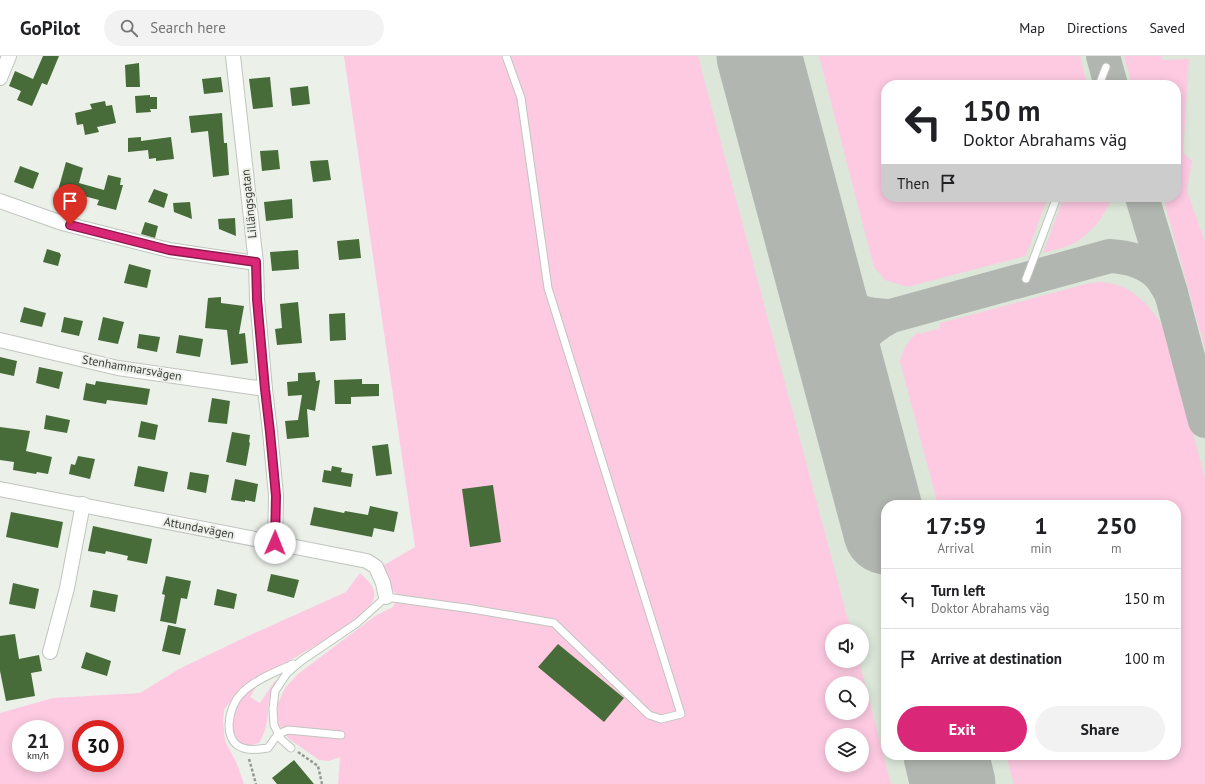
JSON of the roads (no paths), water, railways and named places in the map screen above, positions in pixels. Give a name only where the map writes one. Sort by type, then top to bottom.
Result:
[{"type":"street","points":[[0,78],[9,56]]},
{"type":"street","name":"Lillängsgatan","points":[[234,56],[256,262],[257,299],[276,496],[275,543]]},
{"type":"street","points":[[0,201],[62,223],[169,250],[256,262]]},
{"type":"street","name":"Stenhammarsvägen","points":[[0,340],[118,368],[265,389]]},
{"type":"street","name":"Attundavägen","points":[[0,489],[367,560],[376,567],[383,583],[386,597]]},
{"type":"street","points":[[50,652],[67,588],[83,504]]},
{"type":"lane","points":[[341,735],[288,730],[278,734],[268,748],[254,750],[247,749],[235,743],[230,732],[229,718],[239,695],[248,687],[301,660],[357,623],[386,597],[472,609],[554,623],[649,716],[661,719],[680,714],[548,288],[521,98],[506,56]]},
{"type":"lane","points":[[1101,80],[1106,67]]},
{"type":"lane","points":[[1026,279],[1055,202]]},
{"type":"lane","points":[[291,748],[278,734],[274,725],[273,709],[275,691],[287,673],[301,660]]}]
